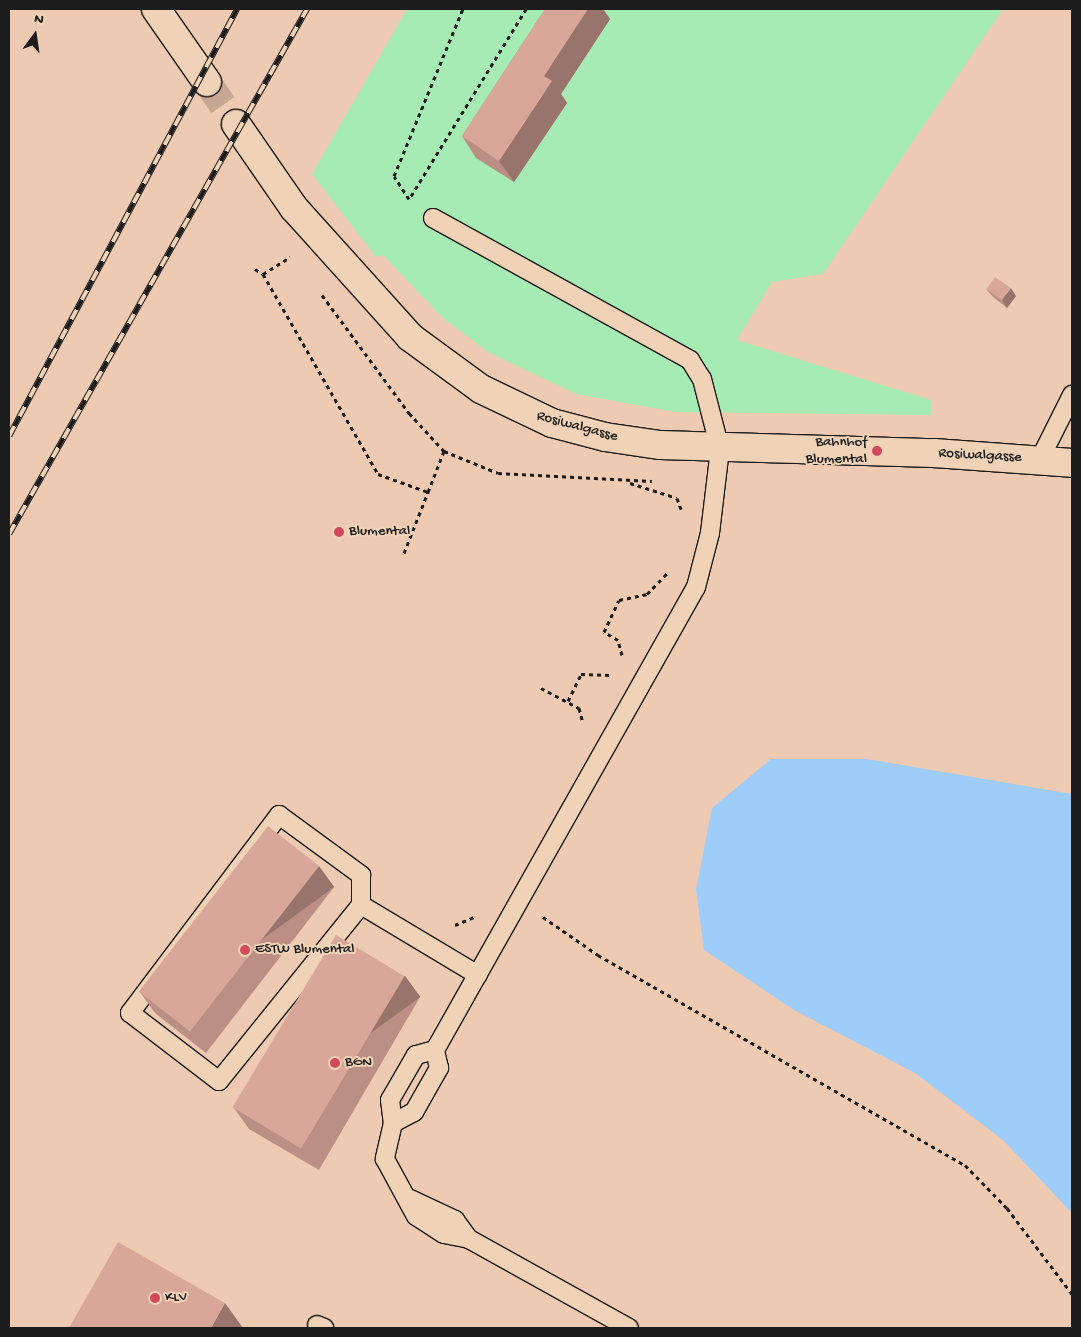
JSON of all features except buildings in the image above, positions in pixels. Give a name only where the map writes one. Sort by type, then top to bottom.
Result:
[{"type":"street","points":[[156,9],[207,82]]},
{"type":"street","name":"Rosiwalgasse","points":[[236,124],[294,208],[410,337],[454,372],[517,408],[552,422],[604,437],[720,449],[1040,459],[1072,463]]},
{"type":"lane","points":[[393,1123],[414,1112],[439,1068],[435,1050],[696,587],[710,533],[720,449],[702,379],[690,360],[433,218]]},
{"type":"lane","points":[[1040,459],[1072,395]]},
{"type":"lane","points":[[279,815],[361,875],[361,905],[219,1081],[130,1013],[279,815]]},
{"type":"lane","points":[[361,905],[478,975]]},
{"type":"lane","points":[[435,1050],[416,1055],[390,1100],[393,1123],[385,1159],[410,1199],[455,1220],[469,1239],[628,1328]]},
{"type":"path","points":[[433,218],[409,199],[394,176],[463,9]]},
{"type":"path","points":[[409,199],[526,9]]},
{"type":"path","points":[[263,274],[292,256]]},
{"type":"path","points":[[255,269],[263,274],[378,474],[428,492]]},
{"type":"path","points":[[404,554],[444,451]]},
{"type":"path","points":[[627,482],[678,498],[682,512]]},
{"type":"path","points":[[619,662],[618,640],[604,632],[620,600],[646,594],[671,569]]},
{"type":"path","points":[[568,701],[581,674],[608,678],[617,669]]},
{"type":"path","points":[[540,688],[579,708],[584,720],[581,728]]},
{"type":"path","points":[[518,900],[598,955],[965,1165],[1007,1208],[1072,1294]]},
{"type":"path","points":[[445,924],[458,925],[480,914]]},
{"type":"green space","points":[[407,9],[1003,9],[823,274],[772,282],[737,340],[931,400],[931,415],[676,412],[576,394],[488,352],[443,318],[383,255],[376,257],[312,174]]},
{"type":"water","points":[[771,759],[867,759],[1072,794],[1072,1213],[1003,1140],[915,1073],[794,1010],[704,950],[696,889],[712,808]]},
{"type":"tunnel","points":[[207,82],[236,124]]},
{"type":"railway","points":[[9,436],[237,9]]},
{"type":"railway","points":[[9,534],[307,9]]},
{"type":"place","name":"Bahnhof Blumental","points":[[877,451]]},
{"type":"place","name":"Blumental","points":[[339,532]]},
{"type":"place","name":"ESTW Blumental","points":[[245,950]]},
{"type":"place","name":"BGN","points":[[335,1063]]},
{"type":"place","name":"KLV","points":[[155,1298]]}]
